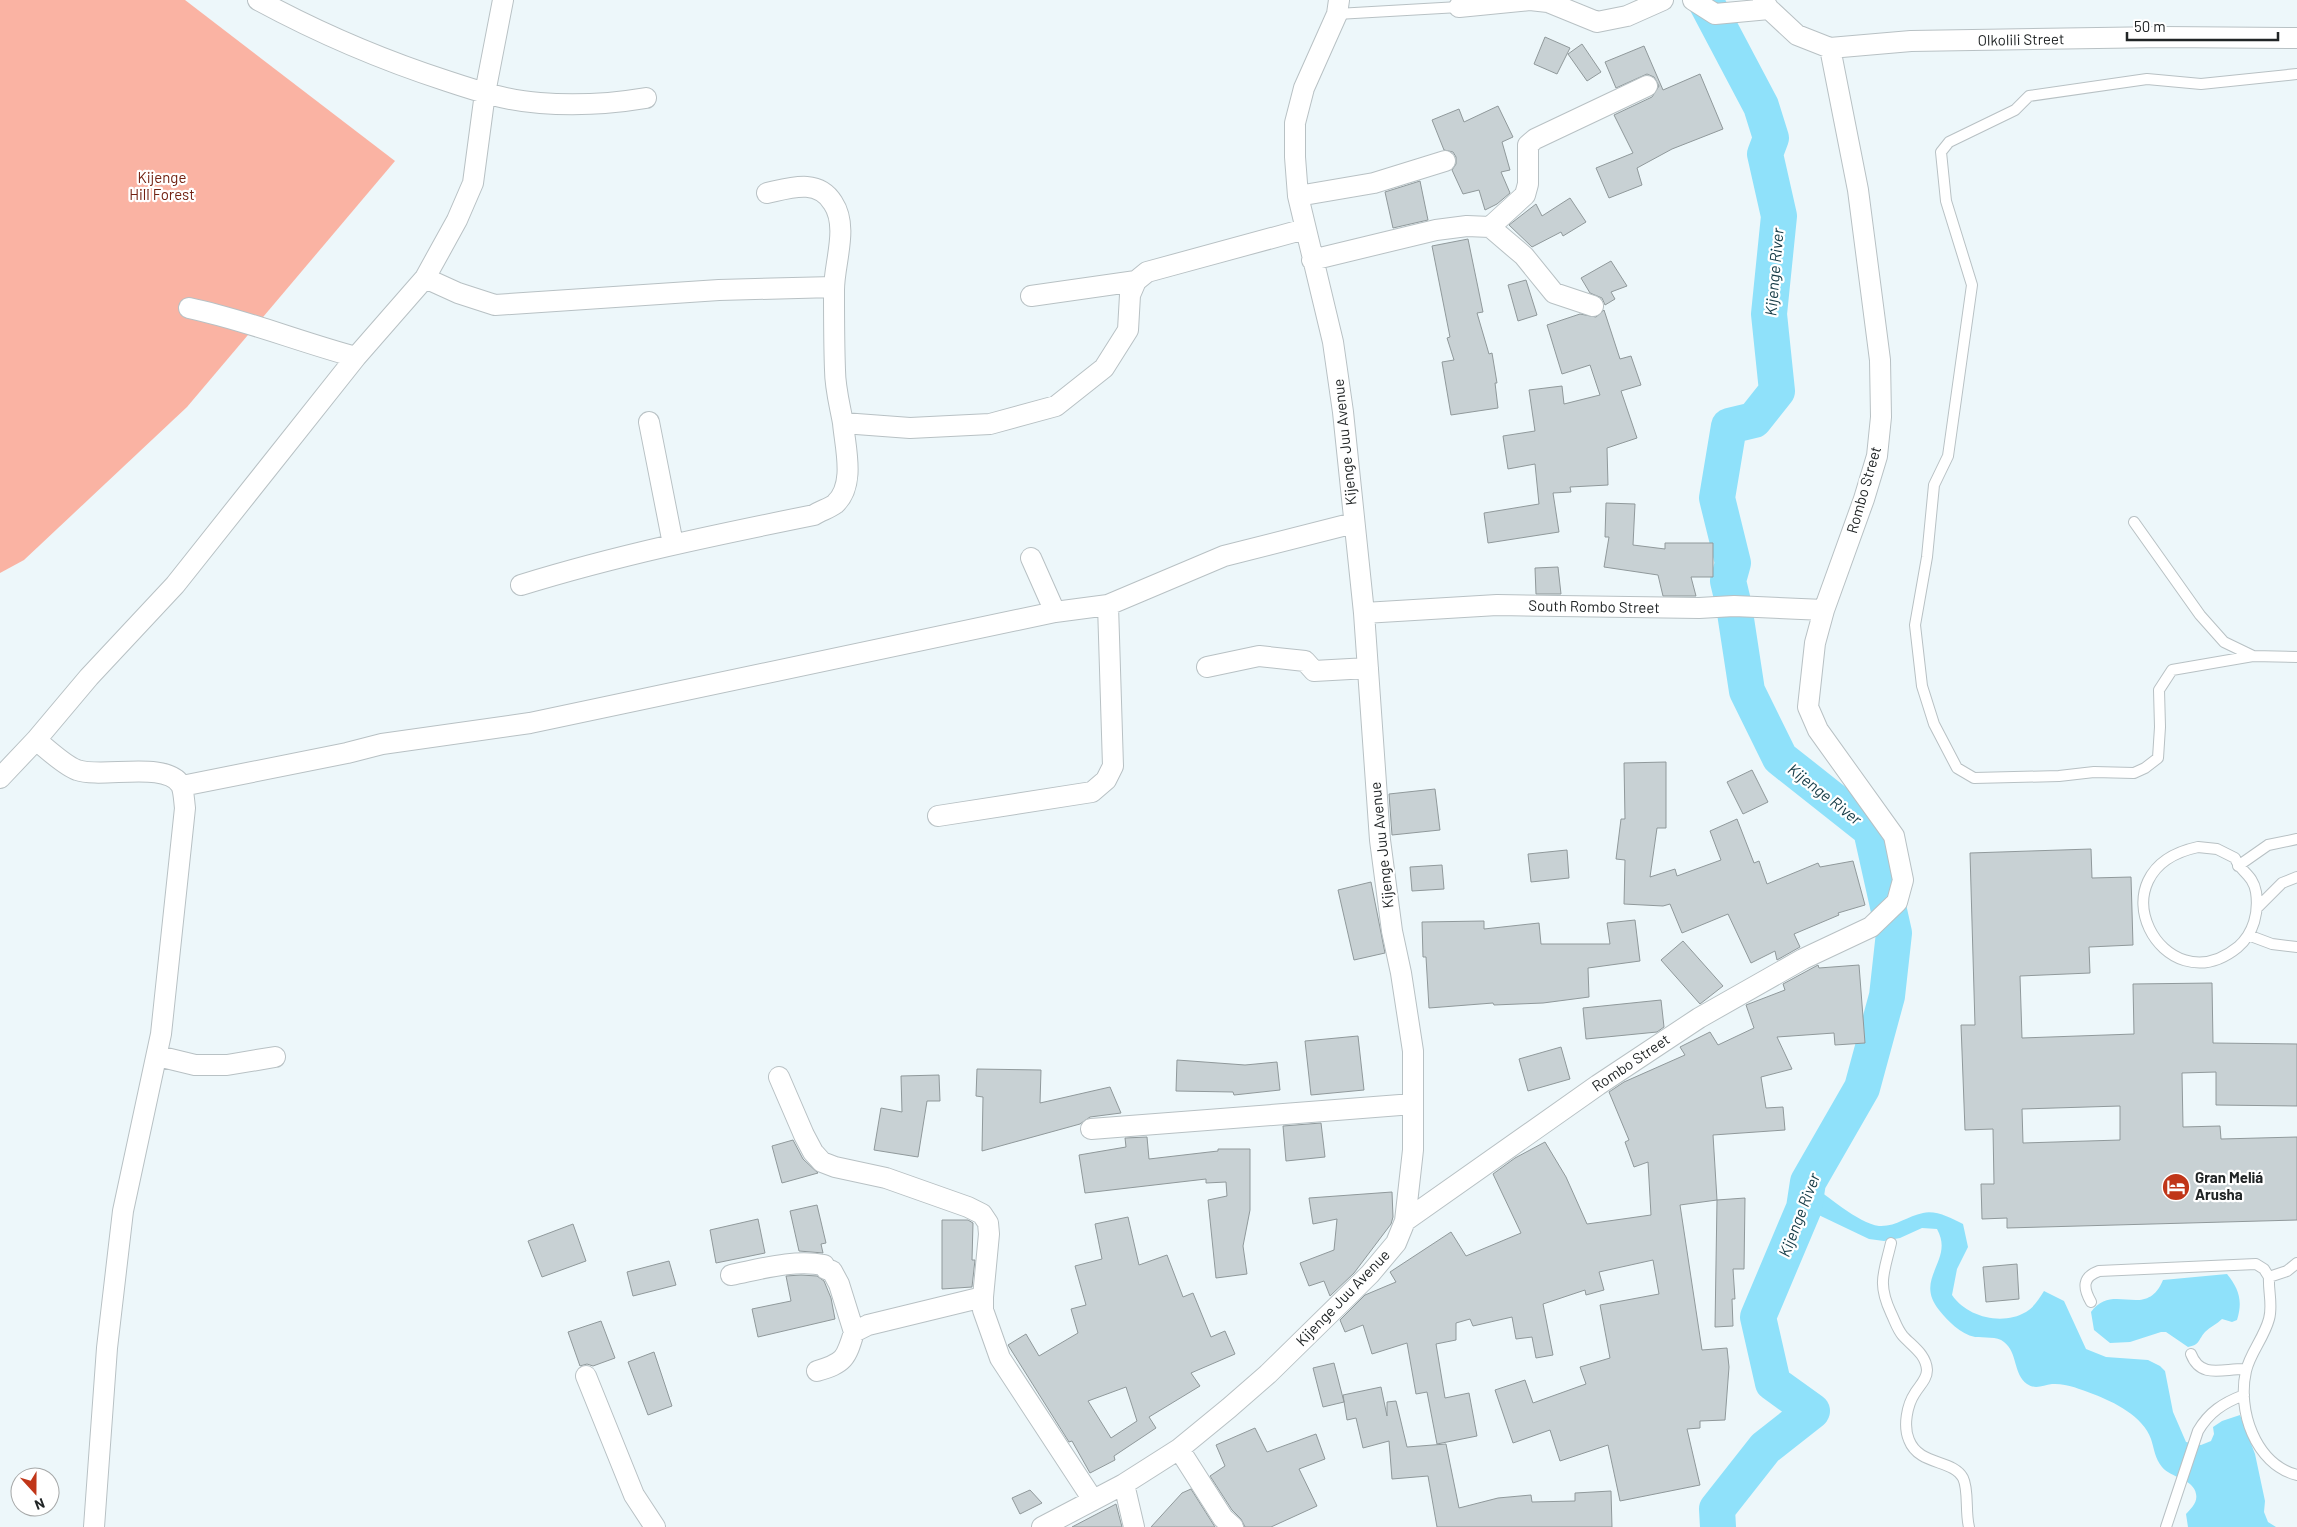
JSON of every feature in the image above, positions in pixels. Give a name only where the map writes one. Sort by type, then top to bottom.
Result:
[{"type":"street","points":[[258,0],[298,22],[401,66],[485,93],[538,103],[588,105],[646,98]]},
{"type":"street","points":[[0,778],[36,740],[89,677],[175,585],[356,358],[425,278],[457,220],[473,183],[485,93],[503,0]]},
{"type":"street","points":[[1459,7],[1530,0],[1548,2],[1597,22],[1627,16],[1663,0]]},
{"type":"street","points":[[1693,0],[1715,14],[1763,6]]},
{"type":"street","name":"Olkolili Street","points":[[1763,6],[1796,35],[1830,48],[1911,41],[2163,37],[2297,38]]},
{"type":"street","name":"Kijenge Juu Avenue","points":[[1042,1527],[1124,1484],[1179,1449],[1268,1374],[1370,1274],[1396,1243],[1405,1222],[1413,1150],[1413,1051],[1401,972],[1392,931],[1381,849],[1364,613],[1354,524],[1349,454],[1334,351],[1298,196],[1294,157],[1295,123],[1304,88],[1338,7]]},
{"type":"street","name":"Rombo Street","points":[[1405,1222],[1598,1085],[1699,1018],[1803,959],[1871,928],[1897,902],[1903,880],[1894,836],[1818,730],[1808,707],[1815,643],[1824,610],[1864,499],[1876,456],[1881,417],[1880,360],[1858,190],[1830,48]]},
{"type":"street","points":[[1490,227],[1525,195],[1528,184],[1528,145],[1534,139],[1648,86]]},
{"type":"street","points":[[1298,196],[1374,183],[1445,161]]},
{"type":"street","points":[[522,585],[582,566],[673,544],[814,514],[835,504],[845,489],[848,470],[835,373],[834,287],[839,230],[838,214],[833,202],[822,191],[810,186],[767,193]]},
{"type":"street","points":[[1312,260],[1436,230],[1467,226],[1490,227],[1524,256],[1554,293],[1593,306]]},
{"type":"street","points":[[843,423],[910,428],[990,424],[1056,406],[1104,368],[1128,330],[1130,295],[1136,281],[1147,272],[1305,229]]},
{"type":"street","points":[[425,278],[458,293],[495,305],[719,290],[834,287]]},
{"type":"street","points":[[1031,296],[1136,281]]},
{"type":"street","points":[[189,308],[225,315],[308,344],[356,358]]},
{"type":"street","points":[[649,422],[673,544]]},
{"type":"street","points":[[182,786],[347,753],[382,744],[530,723],[1055,612],[1108,605],[1224,556],[1354,524]]},
{"type":"street","points":[[1031,558],[1055,612]]},
{"type":"street","points":[[938,816],[1092,792],[1106,780],[1114,766],[1108,605]]},
{"type":"street","name":"South Rombo Street","points":[[1364,613],[1497,605],[1699,608],[1734,606],[1824,610]]},
{"type":"street","points":[[1207,667],[1259,656],[1305,662],[1314,671],[1368,668]]},
{"type":"street","points":[[36,740],[76,770],[109,773],[154,772],[172,776],[182,786],[184,808],[158,1056],[123,1211],[107,1348],[94,1527]]},
{"type":"street","points":[[158,1056],[195,1065],[227,1065],[275,1057]]},
{"type":"street","points":[[779,1077],[804,1135],[813,1152],[822,1162],[835,1167],[886,1178],[968,1207],[982,1214],[988,1224],[989,1234],[982,1297],[984,1310],[1000,1358],[1093,1500]]},
{"type":"street","points":[[1091,1129],[1413,1104]]},
{"type":"street","points":[[731,1275],[778,1266],[813,1263],[824,1266],[832,1271],[839,1284],[854,1332],[848,1353],[837,1365],[817,1371]]},
{"type":"street","points":[[854,1332],[868,1325],[982,1297]]},
{"type":"street","points":[[586,1376],[634,1495],[655,1527]]},
{"type":"street","points":[[1179,1449],[1223,1518],[1233,1527]]},
{"type":"street","points":[[1124,1484],[1134,1527]]},
{"type":"lane","points":[[1338,7],[1459,7]]},
{"type":"lane","points":[[2297,74],[2201,84],[2147,79],[2029,96],[2015,110],[1949,142],[1941,152],[1946,201],[1972,285],[1948,456],[1934,485],[1927,557],[1915,625],[1922,686],[1934,724],[1957,768],[1974,778],[2059,776],[2094,772],[2134,773],[2145,768],[2158,758],[2160,727],[2159,690],[2172,670],[2253,656],[2297,658]]},
{"type":"lane","points":[[2134,522],[2200,615],[2224,642],[2253,656]]},
{"type":"lane","points":[[2238,866],[2268,845],[2297,838]]},
{"type":"lane","points":[[2198,847],[2217,850],[2235,858],[2238,866],[2248,872],[2256,890],[2257,908],[2253,927],[2243,943],[2229,954],[2212,961],[2193,962],[2175,957],[2160,946],[2149,932],[2143,914],[2143,895],[2150,876],[2162,861],[2179,851],[2198,847]]},
{"type":"lane","points":[[2257,908],[2282,883],[2297,876]]},
{"type":"lane","points":[[2248,935],[2272,944],[2297,948]]},
{"type":"lane","points":[[1891,1243],[1881,1287],[1884,1301],[1896,1326],[1917,1348],[1925,1361],[1927,1371],[1924,1381],[1907,1409],[1909,1440],[1918,1454],[1948,1466],[1962,1476],[1966,1486],[1965,1512],[1968,1527]]},
{"type":"lane","points":[[2269,1277],[2287,1271],[2297,1263]]},
{"type":"lane","points":[[2092,1302],[2084,1288],[2084,1282],[2099,1271],[2256,1264],[2264,1269],[2269,1277],[2270,1318],[2246,1369],[2244,1394],[2248,1425],[2259,1447],[2275,1462],[2297,1475]]},
{"type":"lane","points":[[2190,1354],[2195,1364],[2203,1370],[2246,1369]]},
{"type":"lane","points":[[2166,1527],[2205,1418],[2230,1400],[2244,1394]]},
{"type":"green space","name":"Kijenge Hill Forest","points":[[0,0],[185,0],[395,161],[187,407],[24,560],[0,573]]},
{"type":"water","points":[[1808,1182],[1842,1208],[1871,1224],[1879,1226],[1891,1225],[1917,1214],[1928,1212],[1943,1215],[1963,1224],[1968,1247],[1957,1269],[1952,1295],[1959,1303],[1976,1314],[1996,1319],[2017,1316],[2026,1312],[2034,1305],[2044,1291],[2064,1301],[2086,1349],[2106,1357],[2148,1360],[2165,1371],[2173,1412],[2186,1442],[2201,1445],[2211,1441],[2214,1434],[2213,1427],[2222,1421],[2240,1415],[2255,1454],[2265,1501],[2264,1512],[2268,1522],[2276,1527],[2188,1527],[2186,1514],[2196,1500],[2194,1489],[2187,1482],[2162,1467],[2156,1457],[2151,1439],[2142,1423],[2110,1401],[2073,1387],[2062,1384],[2030,1386],[2019,1375],[2012,1352],[2004,1342],[1994,1338],[1975,1337],[1964,1333],[1939,1310],[1932,1299],[1930,1288],[1941,1251],[1941,1240],[1937,1229],[1922,1228],[1900,1238],[1884,1241],[1869,1239],[1804,1208]]},
{"type":"water","points":[[2227,1274],[2239,1296],[2240,1307],[2237,1320],[2232,1322],[2222,1319],[2205,1332],[2195,1345],[2188,1347],[2166,1332],[2130,1342],[2110,1343],[2094,1330],[2091,1312],[2100,1303],[2109,1300],[2139,1300],[2148,1298],[2156,1292],[2163,1280]]},
{"type":"building","points":[[1545,37],[1570,48],[1557,74],[1534,64]]},
{"type":"building","points":[[1582,44],[1601,72],[1587,81],[1568,54]]},
{"type":"building","points":[[1644,46],[1663,90],[1700,74],[1723,129],[1672,149],[1637,168],[1642,185],[1609,198],[1596,168],[1633,153],[1614,115],[1652,97],[1659,86],[1654,77],[1647,74],[1616,88],[1605,62]]},
{"type":"building","points":[[1498,106],[1513,137],[1502,142],[1510,170],[1501,172],[1510,193],[1497,204],[1485,210],[1479,190],[1463,194],[1452,170],[1456,164],[1456,157],[1453,152],[1444,150],[1432,120],[1459,109],[1464,122]]},
{"type":"building","points":[[1420,181],[1428,220],[1393,228],[1385,192]]},
{"type":"building","points":[[1570,198],[1586,222],[1563,236],[1561,232],[1532,247],[1509,225],[1536,204],[1542,216]]},
{"type":"building","points":[[1468,239],[1483,312],[1477,313],[1489,354],[1492,353],[1497,383],[1495,383],[1498,408],[1451,415],[1442,362],[1454,360],[1447,338],[1450,337],[1432,246]]},
{"type":"building","points":[[1611,261],[1627,286],[1611,292],[1615,299],[1605,305],[1602,298],[1590,293],[1581,278]]},
{"type":"building","points":[[1526,280],[1537,315],[1518,321],[1508,285]]},
{"type":"building","points":[[1604,310],[1620,359],[1631,356],[1641,385],[1621,391],[1637,438],[1607,448],[1608,485],[1570,487],[1571,492],[1553,493],[1559,532],[1488,543],[1484,513],[1539,504],[1535,464],[1508,469],[1503,436],[1535,431],[1529,390],[1562,386],[1564,404],[1600,395],[1590,365],[1562,374],[1547,325],[1580,314],[1596,317]]},
{"type":"building","points":[[1606,503],[1635,504],[1633,545],[1665,549],[1665,543],[1713,543],[1713,577],[1691,577],[1696,596],[1663,596],[1658,575],[1604,567],[1609,537],[1605,537]]},
{"type":"building","points":[[1558,567],[1561,594],[1536,594],[1535,568]]},
{"type":"building","points":[[1666,762],[1666,828],[1657,828],[1650,877],[1675,869],[1677,876],[1721,860],[1710,831],[1737,819],[1754,863],[1759,861],[1767,884],[1818,863],[1820,867],[1853,861],[1865,905],[1838,913],[1839,915],[1794,934],[1800,947],[1777,960],[1775,951],[1751,963],[1728,914],[1682,933],[1670,904],[1663,906],[1624,904],[1625,860],[1616,859],[1621,819],[1625,819],[1624,763]]},
{"type":"building","points":[[1752,770],[1768,802],[1743,814],[1727,782]]},
{"type":"building","points":[[1435,789],[1440,830],[1392,835],[1389,794]]},
{"type":"building","points":[[2091,849],[2092,878],[2131,877],[2133,945],[2089,947],[2090,973],[2020,976],[2022,1038],[2134,1034],[2133,984],[2212,983],[2213,1043],[2297,1044],[2297,1106],[2216,1105],[2216,1072],[2182,1073],[2183,1127],[2220,1126],[2221,1139],[2297,1137],[2297,1220],[2007,1228],[2007,1218],[1982,1219],[1981,1184],[1994,1184],[1993,1129],[1965,1130],[1961,1025],[1975,1025],[1970,853]],"holes":[[[2120,1106],[2120,1140],[2023,1143],[2022,1109]]]},
{"type":"building","points":[[1567,850],[1569,878],[1531,882],[1528,854]]},
{"type":"building","points":[[1442,865],[1444,889],[1412,891],[1410,867]]},
{"type":"building","points":[[1371,882],[1385,953],[1354,960],[1338,890]]},
{"type":"building","points":[[1635,920],[1640,961],[1588,968],[1589,997],[1543,1003],[1494,1005],[1493,1003],[1429,1008],[1426,957],[1423,957],[1422,922],[1484,921],[1484,929],[1539,923],[1541,944],[1610,944],[1607,923]]},
{"type":"building","points":[[1683,941],[1723,986],[1700,1004],[1661,960]]},
{"type":"building","points":[[1818,965],[1819,968],[1859,965],[1865,1043],[1835,1045],[1834,1033],[1777,1037],[1792,1069],[1761,1077],[1766,1108],[1783,1107],[1785,1130],[1713,1135],[1717,1200],[1680,1205],[1702,1350],[1727,1348],[1729,1367],[1725,1420],[1700,1421],[1700,1428],[1687,1429],[1700,1485],[1620,1501],[1608,1445],[1560,1461],[1550,1430],[1513,1443],[1495,1390],[1525,1380],[1533,1403],[1586,1384],[1580,1367],[1610,1358],[1600,1305],[1659,1294],[1653,1260],[1599,1272],[1604,1290],[1586,1295],[1585,1290],[1543,1304],[1553,1355],[1536,1358],[1532,1337],[1516,1339],[1512,1317],[1473,1326],[1470,1319],[1456,1323],[1456,1340],[1436,1344],[1445,1398],[1469,1393],[1477,1436],[1437,1444],[1427,1392],[1416,1394],[1407,1343],[1372,1354],[1363,1325],[1345,1332],[1340,1320],[1365,1295],[1396,1282],[1390,1272],[1451,1232],[1466,1256],[1521,1233],[1493,1174],[1515,1158],[1545,1142],[1566,1177],[1587,1224],[1651,1215],[1648,1162],[1634,1167],[1625,1142],[1629,1140],[1609,1092],[1624,1082],[1685,1055],[1680,1047],[1710,1032],[1718,1045],[1754,1028],[1746,1005],[1785,990],[1783,984]]},
{"type":"building","points":[[1661,1000],[1664,1027],[1657,1032],[1586,1039],[1583,1008]]},
{"type":"building","points":[[1358,1036],[1364,1090],[1311,1095],[1305,1041]]},
{"type":"building","points":[[1561,1047],[1570,1079],[1528,1091],[1519,1059]]},
{"type":"building","points":[[1177,1060],[1245,1065],[1277,1062],[1280,1090],[1234,1095],[1233,1092],[1176,1091]]},
{"type":"building","points":[[977,1069],[1041,1070],[1040,1103],[1110,1087],[1121,1113],[1090,1117],[1080,1124],[982,1151],[983,1097],[976,1096]]},
{"type":"building","points":[[939,1075],[940,1101],[927,1101],[918,1157],[874,1150],[881,1108],[902,1112],[901,1076]]},
{"type":"building","points":[[1321,1123],[1325,1157],[1286,1161],[1283,1126]]},
{"type":"building","points":[[1147,1137],[1149,1159],[1218,1151],[1218,1149],[1250,1149],[1250,1210],[1243,1246],[1247,1274],[1216,1278],[1208,1200],[1227,1196],[1226,1182],[1206,1183],[1206,1179],[1085,1193],[1079,1155],[1126,1147],[1125,1138]]},
{"type":"building","points":[[793,1140],[803,1159],[818,1173],[782,1183],[772,1146]]},
{"type":"building","points":[[1392,1192],[1393,1217],[1391,1224],[1354,1273],[1330,1296],[1324,1281],[1309,1286],[1300,1263],[1334,1250],[1337,1219],[1313,1224],[1309,1198]]},
{"type":"building","points":[[1745,1198],[1744,1269],[1733,1269],[1735,1299],[1732,1299],[1733,1326],[1715,1327],[1717,1200]]},
{"type":"building","points":[[817,1205],[826,1243],[821,1244],[823,1253],[799,1251],[790,1211]]},
{"type":"building","points":[[1128,1217],[1139,1265],[1167,1255],[1183,1297],[1193,1293],[1211,1337],[1225,1331],[1235,1354],[1191,1373],[1200,1386],[1149,1417],[1156,1428],[1114,1456],[1115,1460],[1090,1473],[1072,1441],[1069,1442],[1008,1345],[1026,1334],[1039,1356],[1078,1333],[1071,1309],[1086,1305],[1075,1266],[1102,1259],[1095,1224]],"holes":[[[1126,1387],[1137,1421],[1111,1438],[1088,1401]]]},
{"type":"building","points":[[758,1219],[765,1253],[716,1263],[710,1230]]},
{"type":"building","points":[[942,1220],[968,1220],[973,1223],[972,1260],[975,1260],[972,1287],[942,1289]]},
{"type":"building","points":[[573,1224],[586,1261],[542,1277],[528,1241]]},
{"type":"building","points":[[669,1261],[676,1285],[633,1296],[627,1272]]},
{"type":"building","points":[[2017,1264],[2019,1299],[1986,1302],[1983,1267]]},
{"type":"building","points":[[786,1276],[817,1276],[824,1281],[831,1298],[835,1319],[758,1337],[752,1309],[791,1301]]},
{"type":"building","points":[[601,1321],[615,1358],[593,1366],[587,1364],[580,1366],[568,1332]]},
{"type":"building","points":[[654,1352],[672,1406],[648,1415],[628,1362]]},
{"type":"building","points":[[1334,1363],[1344,1402],[1323,1407],[1313,1368]]},
{"type":"building","points":[[1381,1387],[1387,1416],[1387,1402],[1396,1401],[1407,1447],[1446,1444],[1459,1508],[1498,1498],[1531,1495],[1532,1502],[1575,1501],[1575,1493],[1611,1491],[1612,1527],[1437,1527],[1428,1476],[1392,1479],[1389,1441],[1363,1448],[1356,1418],[1347,1420],[1343,1395]]},
{"type":"building","points":[[1255,1428],[1267,1452],[1316,1434],[1325,1459],[1299,1469],[1317,1506],[1271,1527],[1245,1527],[1210,1476],[1225,1466],[1216,1445]]},
{"type":"building","points":[[1191,1489],[1215,1527],[1151,1527],[1182,1493]]},
{"type":"building","points":[[1030,1490],[1042,1503],[1020,1514],[1012,1498]]},
{"type":"building","points":[[1116,1504],[1122,1527],[1072,1527]]},
{"type":"waterway","name":"Kijenge River","points":[[1705,0],[1761,106],[1771,138],[1765,154],[1779,216],[1769,314],[1777,391],[1754,420],[1729,426],[1717,498],[1733,563],[1728,581],[1734,606],[1747,691],[1780,758],[1871,830],[1894,933],[1887,996],[1862,1088],[1808,1182],[1804,1208],[1758,1317],[1773,1383],[1812,1411],[1765,1448],[1717,1509],[1718,1527]]},
{"type":"place","name":"Gran Meliá Arusha","points":[[2176,1187]]}]
